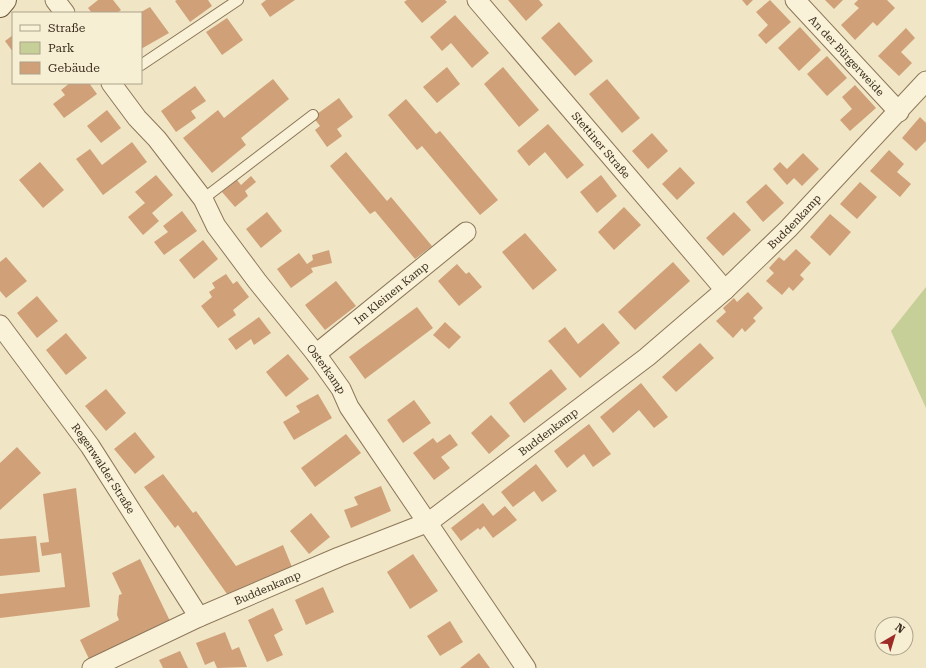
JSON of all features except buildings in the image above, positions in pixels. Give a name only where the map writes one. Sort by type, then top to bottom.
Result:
[{"type":"street","points":[[0,6],[5,0]]},
{"type":"street","points":[[56,0],[64,12]]},
{"type":"street","name":"Stettiner Straße","points":[[477,0],[725,290]]},
{"type":"street","name":"An der Bürgerweide","points":[[795,0],[899,112]]},
{"type":"street","name":"Buddenkamp","points":[[92,668],[198,617],[339,557],[429,522],[647,357],[725,290],[788,228],[899,112],[926,81]]},
{"type":"street","name":"Osterkamp","points":[[113,84],[137,118],[157,139],[203,199],[216,226],[257,281],[316,354],[341,389],[349,407],[429,522],[526,668]]},
{"type":"street","name":"Im Kleinen Kamp","points":[[316,354],[466,232]]},
{"type":"street","name":"Regenwalder Straße","points":[[0,325],[90,446],[198,617]]},
{"type":"lane","points":[[142,64],[238,0]]},
{"type":"lane","points":[[203,199],[313,115]]},
{"type":"green space","points":[[926,287],[926,408],[891,331]]}]
